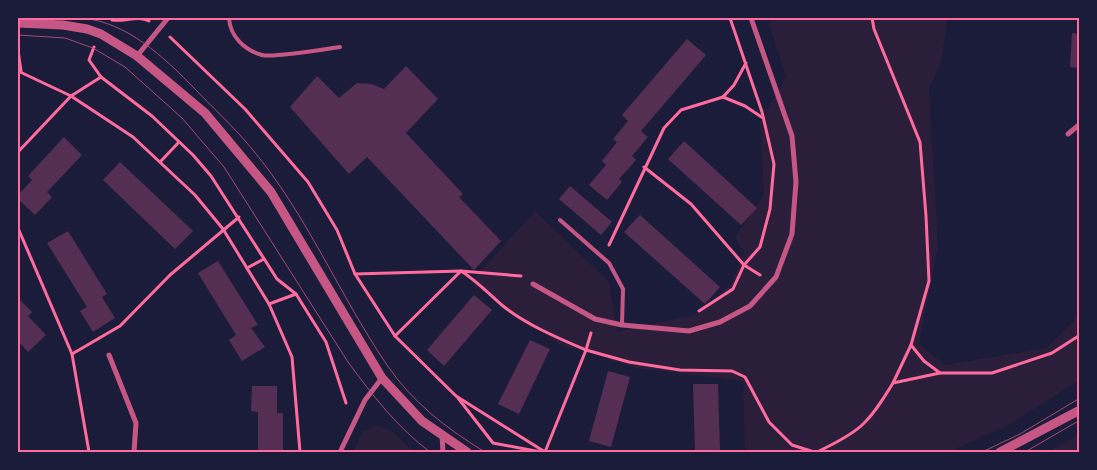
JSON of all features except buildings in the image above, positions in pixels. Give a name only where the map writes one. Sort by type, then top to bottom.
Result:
[{"type":"street","points":[[137,56],[168,18]]},
{"type":"street","points":[[533,284],[595,319],[622,325],[689,331],[720,322],[750,306],[776,277],[792,234],[796,182],[792,136],[751,18]]},
{"type":"street","points":[[18,23],[63,25],[88,29],[137,56],[205,113],[271,192],[382,378],[422,421],[467,452]]},
{"type":"street","points":[[1068,134],[1080,124]]},
{"type":"street","points":[[109,356],[136,424],[134,452]]},
{"type":"street","points":[[340,452],[365,400],[382,378]]},
{"type":"street","points":[[1000,452],[1080,410]]},
{"type":"street","points":[[442,434],[443,452]]},
{"type":"lane","points":[[229,18],[230,30],[243,46],[263,56],[340,47]]},
{"type":"lane","points":[[560,220],[609,263],[623,289],[622,325]]},
{"type":"path","points":[[111,20],[123,22],[143,18],[160,27],[245,109],[308,182],[337,230],[354,274],[395,336],[456,396],[493,442],[545,452]]},
{"type":"path","points":[[698,311],[733,289],[744,264],[760,247],[770,209],[774,164],[763,119],[730,18]]},
{"type":"path","points":[[461,272],[476,280],[504,307],[555,336],[586,350],[629,362],[680,370],[732,371],[745,377],[769,422],[792,445],[816,452],[851,436],[872,417],[893,383],[911,345],[928,282],[920,142],[874,29],[872,18]]},
{"type":"path","points":[[93,48],[89,60],[101,77],[152,116],[212,176],[277,279],[296,294],[326,342],[353,424]]},
{"type":"path","points":[[18,50],[19,71],[71,96],[133,137],[161,161],[195,195],[223,229],[270,304],[292,357],[300,452]]},
{"type":"path","points":[[602,257],[628,209],[644,167],[664,128],[680,110],[723,97],[734,84],[746,63]]},
{"type":"path","points":[[18,152],[71,96],[101,77]]},
{"type":"path","points":[[723,97],[745,106],[763,119]]},
{"type":"path","points":[[161,161],[179,142]]},
{"type":"path","points":[[644,167],[691,204],[744,264],[771,282]]},
{"type":"path","points":[[72,354],[120,326],[170,275],[239,217]]},
{"type":"path","points":[[18,228],[72,354],[89,452]]},
{"type":"path","points":[[247,268],[264,259]]},
{"type":"path","points":[[354,274],[461,272],[518,275],[533,284]]},
{"type":"path","points":[[395,336],[461,272]]},
{"type":"path","points":[[270,304],[296,294]]},
{"type":"path","points":[[893,383],[940,373],[992,373],[1052,353],[1080,335]]},
{"type":"path","points":[[911,345],[924,361],[940,373]]},
{"type":"path","points":[[545,452],[586,350]]},
{"type":"path","points":[[456,396],[545,452]]},
{"type":"shaded area","points":[[767,18],[948,18],[941,62],[929,89],[938,247],[919,344],[945,365],[1047,348],[1079,315],[1079,380],[1012,423],[949,452],[745,452],[743,381],[637,368],[559,344],[470,283],[535,211],[609,282],[617,332],[698,314],[731,284],[744,253],[735,237],[764,195],[760,122],[786,77]]},
{"type":"shaded area","points":[[377,425],[393,432],[414,452],[353,452],[362,433]]},
{"type":"shaded area","points":[[1079,435],[1079,452],[1048,452]]},
{"type":"tram line","points":[[82,18],[114,26],[144,43],[171,65],[239,134],[289,200],[370,339],[397,378],[431,414],[485,452]]},
{"type":"tram line","points":[[18,35],[65,38],[93,48],[125,67],[182,118],[224,167],[357,375],[396,422],[430,452]]},
{"type":"tram line","points":[[982,452],[1020,434],[1080,398]]},
{"type":"tram line","points":[[1025,452],[1080,420]]}]
